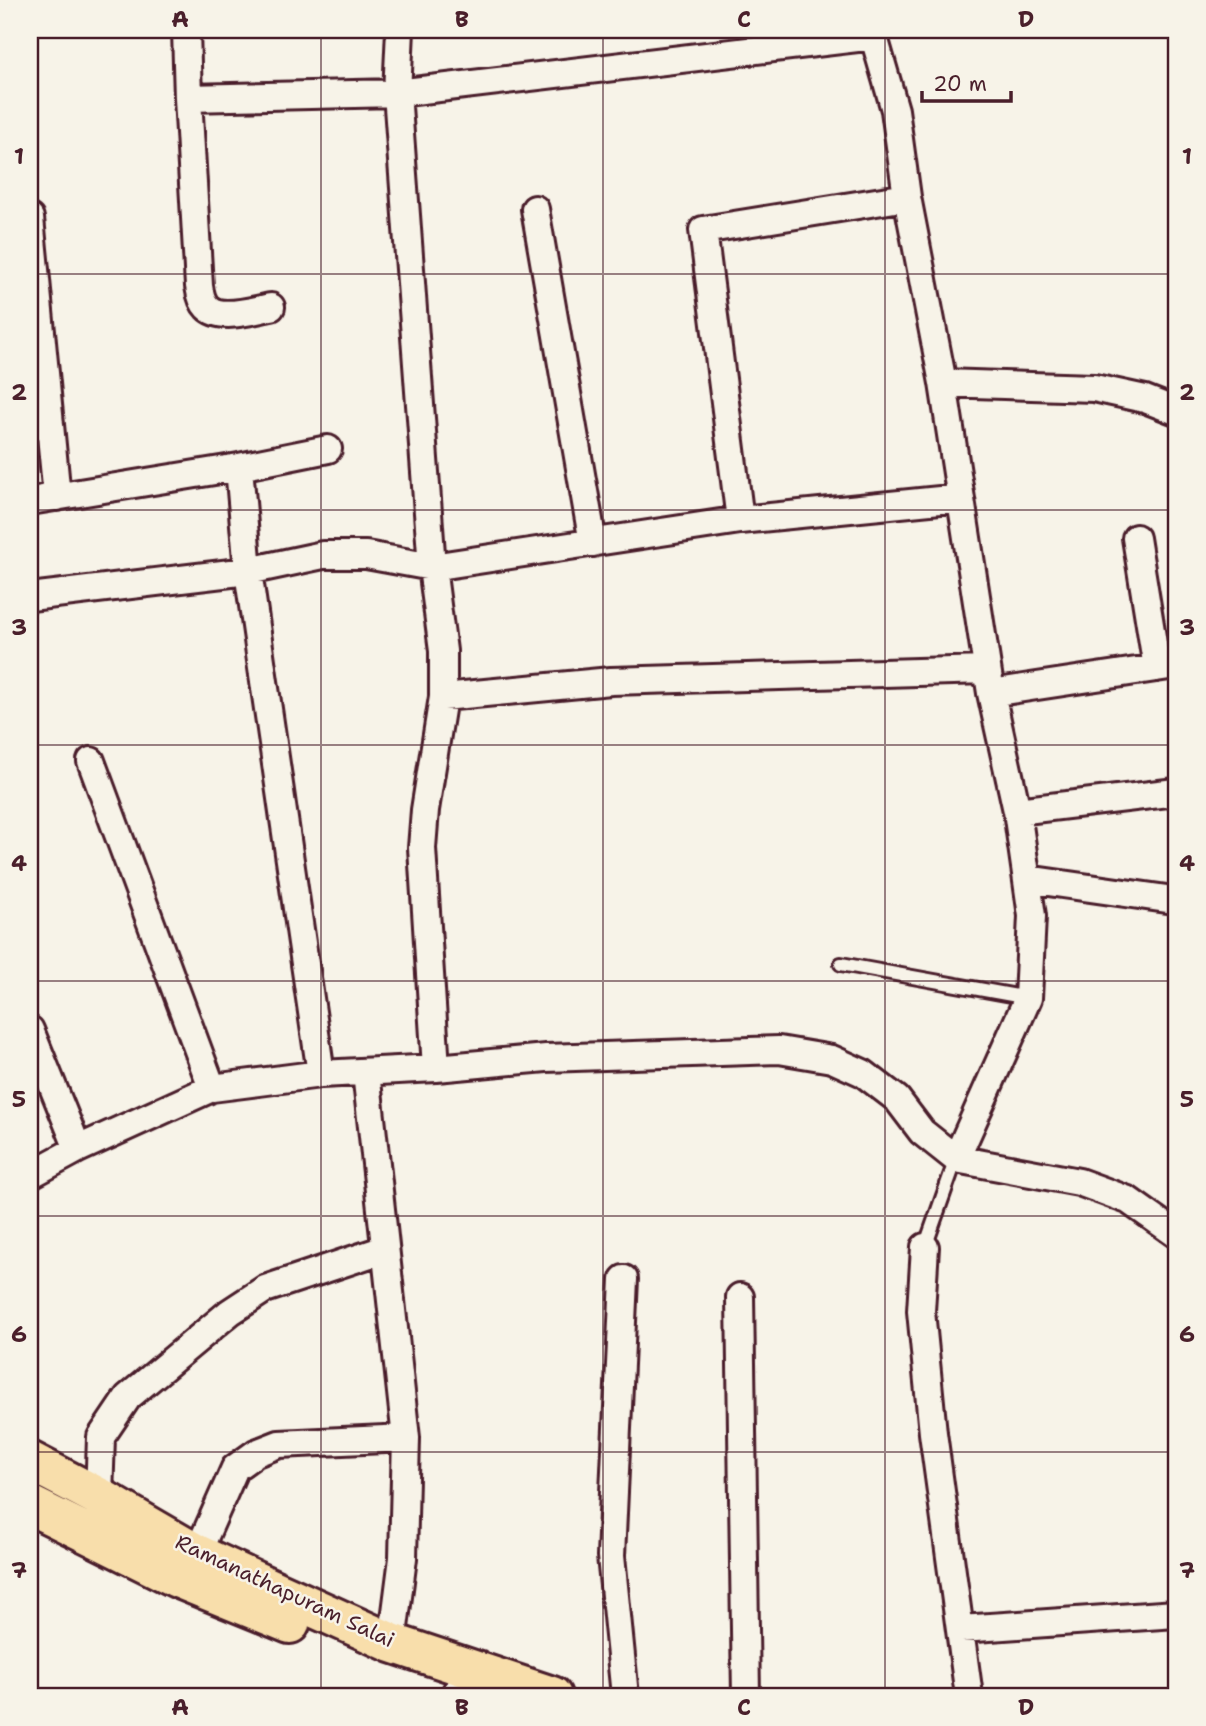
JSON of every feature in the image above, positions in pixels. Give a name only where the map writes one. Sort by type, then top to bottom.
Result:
[{"type":"highway","name":"Ramanathapuram Salai","points":[[30,1461],[99,1497],[187,1566],[460,1695]]},
{"type":"highway","name":"Ramanathapuram Salai","points":[[30,1505],[392,1643],[552,1696]]},
{"type":"street","points":[[186,30],[199,286],[202,299],[207,308],[217,314],[227,315],[271,307]]},
{"type":"street","points":[[400,30],[397,93],[432,567],[443,650],[443,697],[425,810],[422,848],[436,1068]]},
{"type":"street","points":[[188,98],[397,93],[873,33],[895,110],[907,197],[943,383],[989,681],[1017,811],[1032,916],[1028,999],[956,1159]]},
{"type":"street","points":[[740,520],[703,230],[907,197]]},
{"type":"street","points":[[535,209],[593,543]]},
{"type":"street","points":[[30,218],[57,497]]},
{"type":"street","points":[[943,383],[1094,388],[1145,399],[1176,411]]},
{"type":"street","points":[[30,501],[239,467],[328,449]]},
{"type":"street","points":[[239,467],[248,571],[321,1074]]},
{"type":"street","points":[[30,597],[248,571],[323,555],[366,555],[432,567],[740,520],[960,498]]},
{"type":"street","points":[[443,697],[611,681],[989,681],[1167,667],[1136,538]]},
{"type":"street","points":[[91,761],[212,1088]]},
{"type":"street","points":[[1017,811],[1176,792]]},
{"type":"street","points":[[1027,879],[1174,900]]},
{"type":"street","points":[[30,1030],[78,1149]]},
{"type":"street","points":[[30,1175],[78,1149],[212,1088],[321,1074],[436,1068],[546,1058],[779,1050],[832,1059],[863,1073],[897,1099],[922,1132],[956,1159],[1079,1182],[1128,1200],[1176,1234]]},
{"type":"street","points":[[366,1072],[406,1438],[403,1558],[392,1643]]},
{"type":"street","points":[[925,1247],[921,1311],[933,1433],[969,1696]]},
{"type":"street","points":[[99,1497],[101,1437],[128,1396],[230,1312],[265,1289],[386,1249]]},
{"type":"street","points":[[624,1279],[611,1556],[625,1696]]},
{"type":"street","points":[[740,1297],[746,1696]]},
{"type":"street","points":[[187,1566],[235,1468],[256,1453],[279,1444],[406,1438]]},
{"type":"street","points":[[961,1629],[1176,1614]]},
{"type":"lane","points":[[841,964],[1028,999]]},
{"type":"lane","points":[[925,1247],[956,1159]]}]
